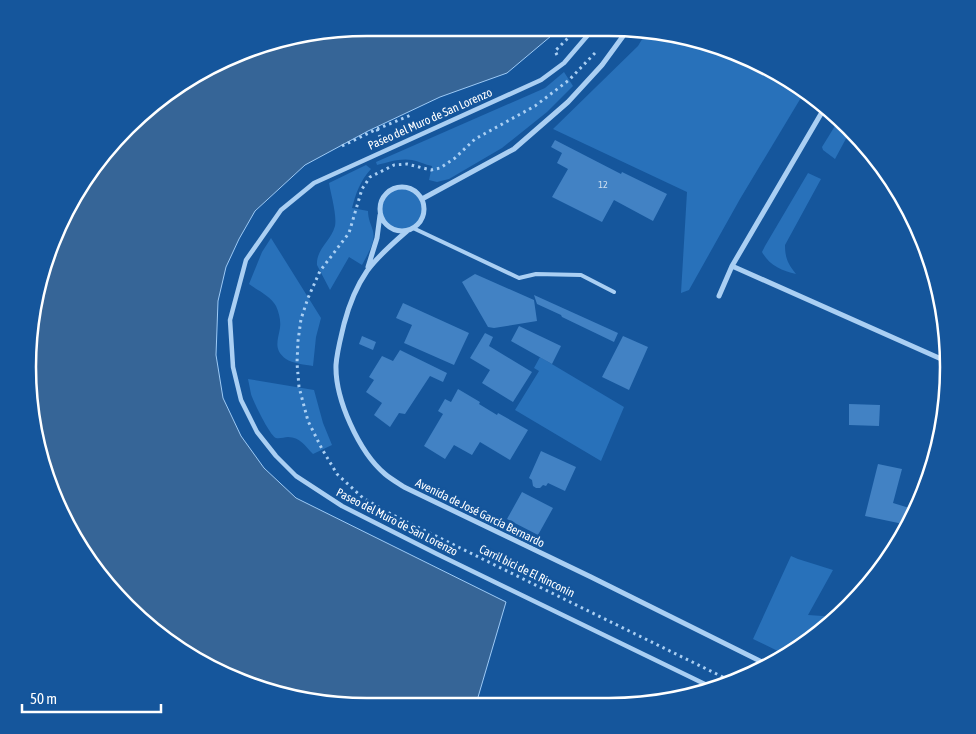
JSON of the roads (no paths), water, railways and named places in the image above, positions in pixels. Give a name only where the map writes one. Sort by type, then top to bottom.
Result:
[{"type":"street","name":"Paseo del Muro de San Lorenzo","points":[[587,36],[564,63],[541,80],[314,183],[282,210],[246,260],[230,320],[232,367],[241,400],[257,432],[276,456],[296,476],[342,506],[704,683]]},
{"type":"street","points":[[422,199],[514,149],[568,102],[602,65],[623,37]]},
{"type":"street","points":[[719,296],[732,266],[822,114]]},
{"type":"street","points":[[398,187],[412,189],[422,199],[424,212],[422,219],[410,229],[395,230],[383,221],[380,214],[381,200],[391,190],[398,187]]},
{"type":"street","name":"Avenida de José García Bernardo","points":[[367,271],[377,238],[380,214]]},
{"type":"street","name":"Avenida de José García Bernardo","points":[[410,229],[388,248],[367,271],[357,288],[347,312],[341,334],[336,365],[338,388],[345,411],[355,433],[370,457],[384,473],[404,487],[760,661]]},
{"type":"street","points":[[732,266],[940,358]]},
{"type":"lane","points":[[410,229],[519,278],[536,274],[581,275],[614,292]]}]
